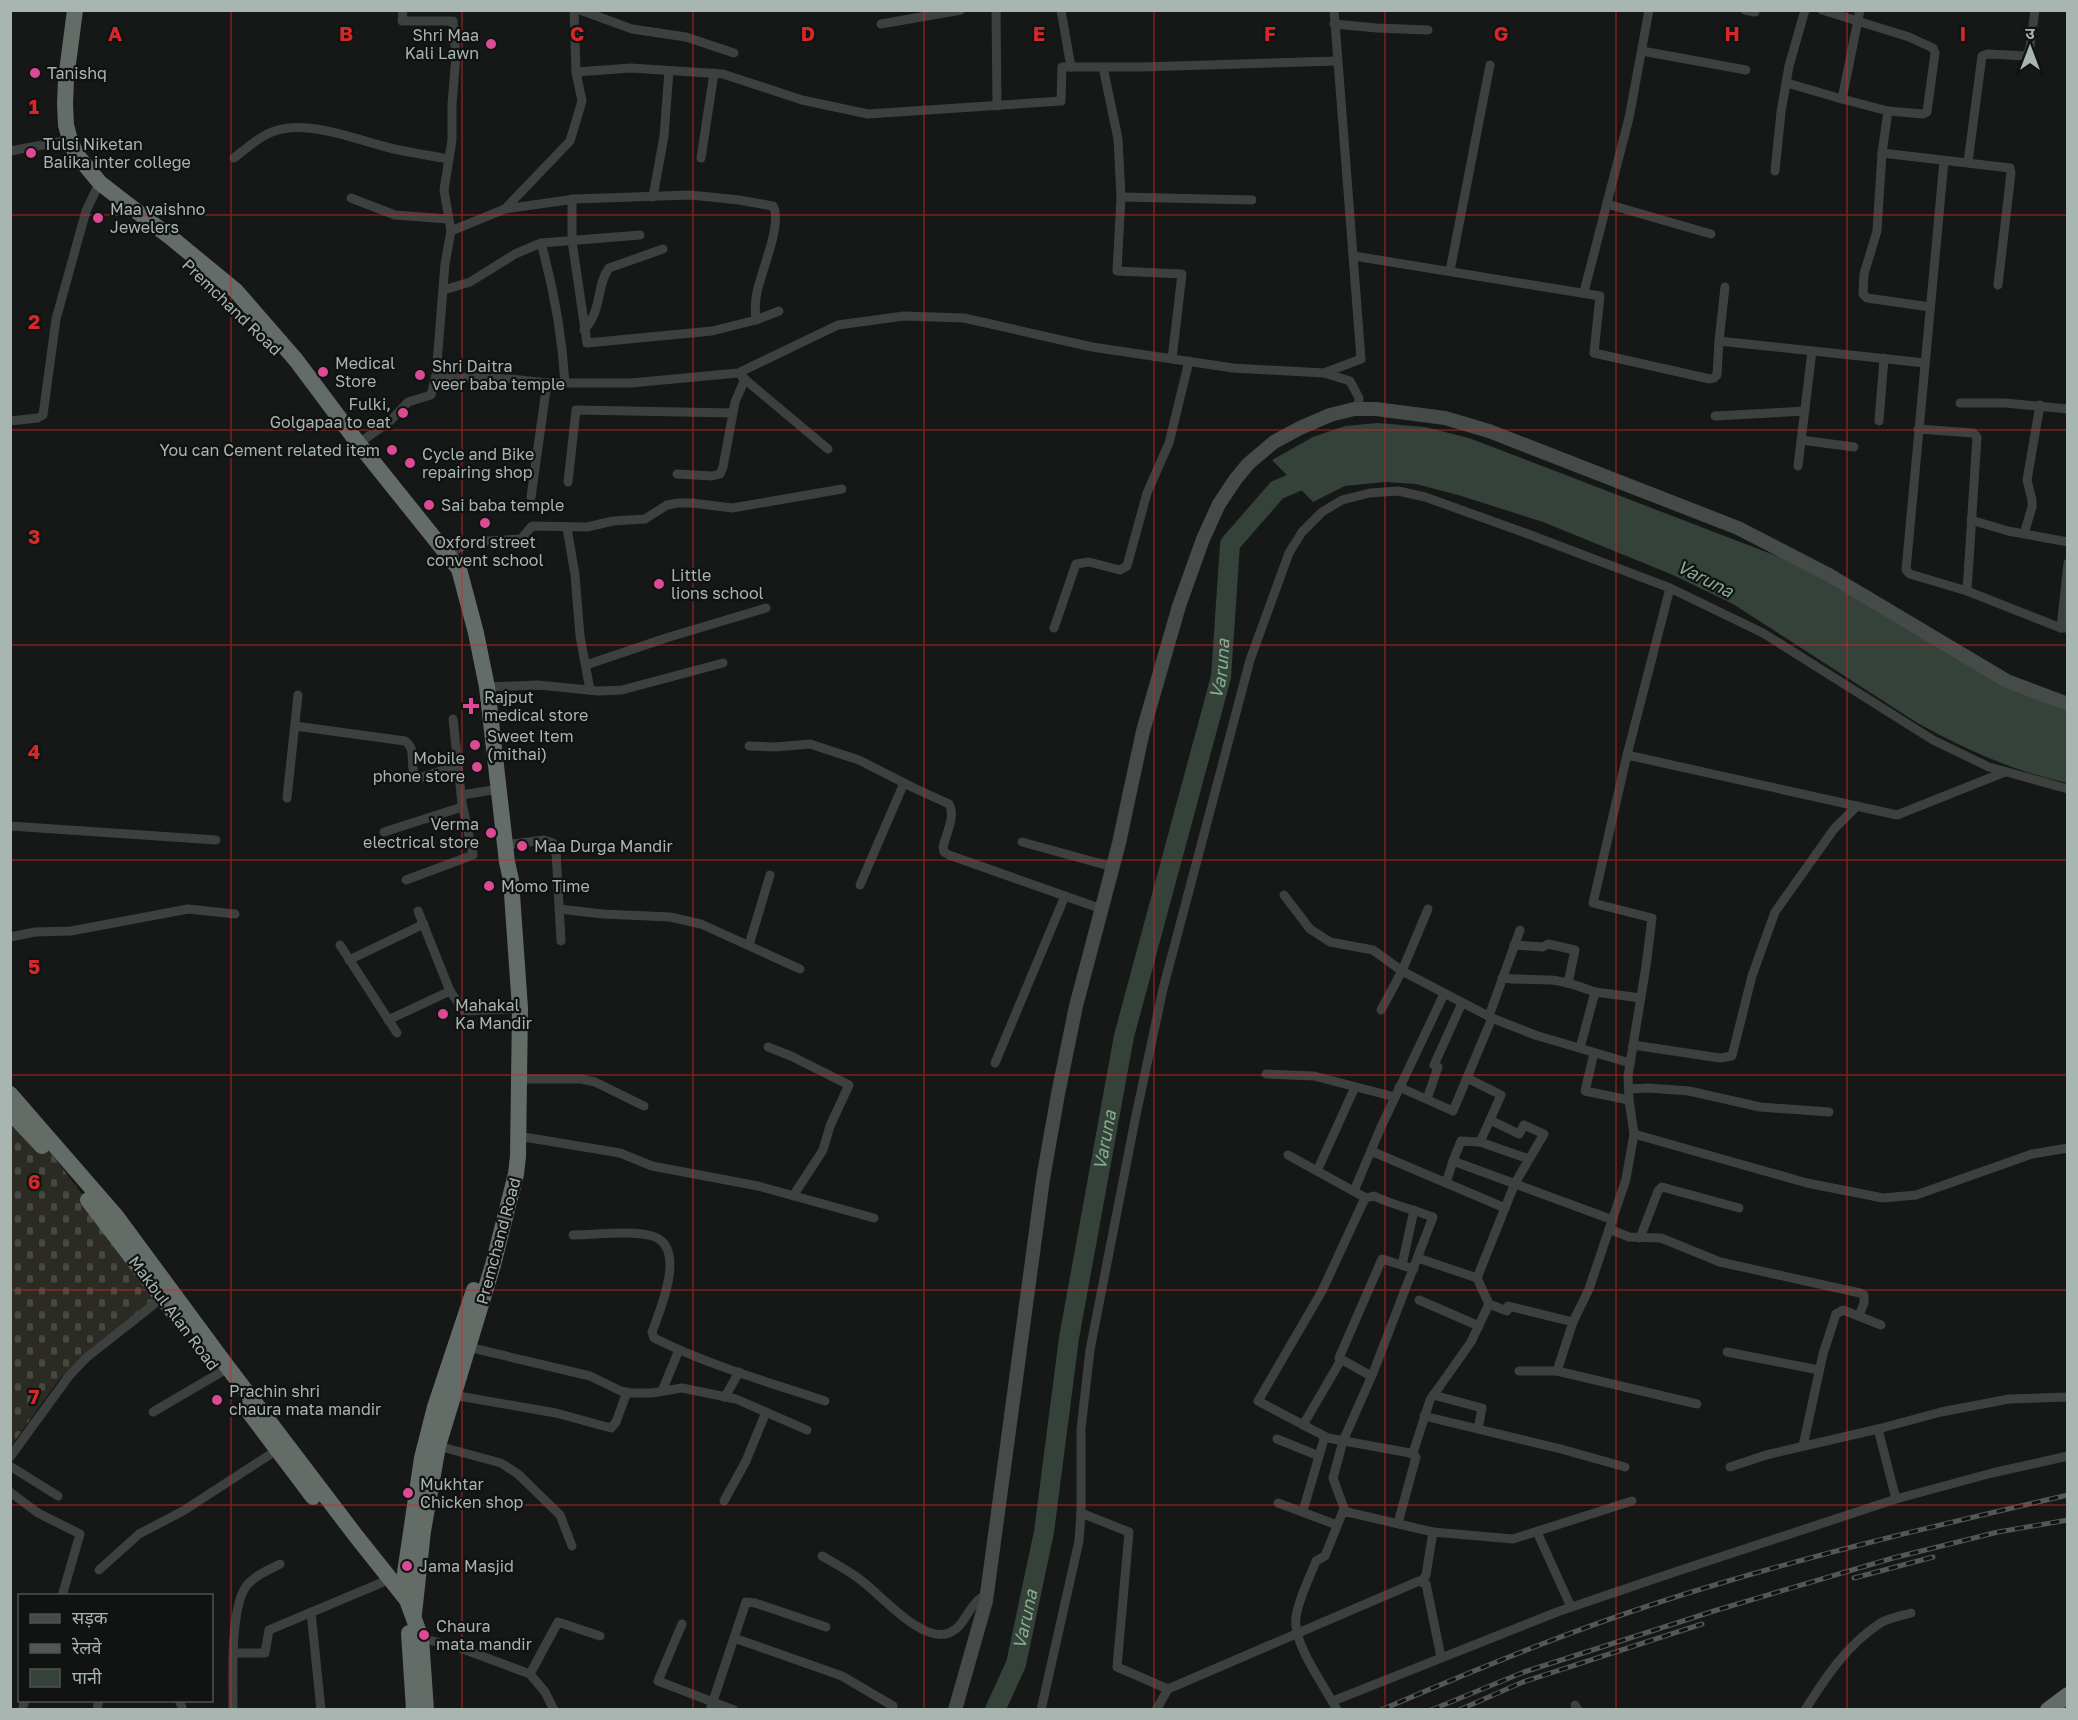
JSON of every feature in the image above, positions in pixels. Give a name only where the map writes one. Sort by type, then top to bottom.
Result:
[{"type":"highway","name":"Premchand Road","points":[[68,10],[57,91],[57,129],[100,183],[236,291],[296,360],[355,446],[459,569],[487,687],[511,880],[520,1008],[518,1165],[512,1195],[438,1446],[423,1531],[414,1614]]},
{"type":"highway","name":"Premchand Road","points":[[75,10],[65,96],[65,141],[76,170],[96,190],[217,287],[290,364],[355,446],[466,596]]},
{"type":"highway","name":"Premchand Road","points":[[402,1593],[422,1458],[442,1387],[486,1255],[502,1194],[508,1143],[510,1009],[502,883],[506,854]]},
{"type":"highway","name":"Makbul Alan Road","points":[[10,1094],[17,1119],[116,1216],[162,1298],[224,1370]]},
{"type":"highway","name":"Makbul Alan Road","points":[[140,1258],[400,1608],[409,1632],[414,1710]]},
{"type":"highway","name":"Makbul Alan Road","points":[[282,1447],[407,1600],[421,1638],[426,1710]]},
{"type":"highway","points":[[2048,1710],[2067,1695]]},
{"type":"street","points":[[355,446],[390,422],[408,402],[431,395],[436,376],[445,264],[451,231],[444,190],[452,140],[456,56],[453,21],[402,21],[403,10]]},
{"type":"street","points":[[505,209],[570,141],[582,101],[576,72],[574,10]]},
{"type":"street","points":[[580,10],[632,29],[686,37],[734,53]]},
{"type":"street","points":[[880,24],[961,10]]},
{"type":"street","points":[[996,10],[997,106]]},
{"type":"street","points":[[1061,10],[1071,67]]},
{"type":"street","points":[[1324,373],[1361,359],[1334,10]]},
{"type":"street","points":[[1584,292],[1629,118],[1648,10]]},
{"type":"street","points":[[1745,10],[1755,12]]},
{"type":"street","points":[[1775,171],[1786,83],[1804,10]]},
{"type":"street","points":[[1786,83],[1888,111],[1923,114],[1927,112],[1935,53],[1929,45],[1822,10]]},
{"type":"street","points":[[1842,99],[1860,10]]},
{"type":"street","points":[[1968,162],[1982,56],[1988,54],[2027,56],[2035,10]]},
{"type":"street","points":[[1335,24],[1428,30]]},
{"type":"street","points":[[1642,51],[1746,70]]},
{"type":"street","points":[[576,72],[631,68],[723,74],[802,100],[868,114],[1061,101],[1062,67],[1337,61]]},
{"type":"street","points":[[1450,271],[1490,65]]},
{"type":"street","points":[[1103,67],[1118,139],[1121,197],[1117,272],[1182,274],[1172,359]]},
{"type":"street","points":[[653,197],[664,136],[669,70]]},
{"type":"street","points":[[701,158],[714,73]]},
{"type":"street","points":[[1888,111],[1882,153],[1877,231],[1864,274],[1862,290],[1867,298],[1930,307]]},
{"type":"street","points":[[234,158],[271,132],[296,128],[335,133],[395,149],[449,159]]},
{"type":"street","points":[[10,152],[65,141]]},
{"type":"street","points":[[1882,153],[2010,168],[1998,285]]},
{"type":"street","points":[[1944,161],[1906,570],[1910,574],[1967,591],[2064,628],[2067,563]]},
{"type":"street","points":[[10,421],[38,418],[43,415],[56,319],[86,211],[96,190]]},
{"type":"street","points":[[451,231],[505,209],[572,199],[710,196],[770,205],[775,207],[776,213],[773,241],[756,294],[756,320]]},
{"type":"street","points":[[1121,197],[1252,200]]},
{"type":"street","points":[[351,198],[395,215],[448,219]]},
{"type":"street","points":[[572,199],[572,241],[586,342],[593,344],[693,334],[756,320],[779,311]]},
{"type":"street","points":[[1608,204],[1711,234]]},
{"type":"street","points":[[444,290],[470,282],[515,254],[541,243],[640,235]]},
{"type":"street","points":[[541,243],[552,283],[561,332],[565,383]]},
{"type":"street","points":[[584,330],[594,315],[605,274],[609,268],[663,249]]},
{"type":"street","points":[[1354,256],[1600,296],[1594,353],[1714,378],[1717,375],[1725,287]]},
{"type":"street","points":[[436,376],[548,383],[631,383],[741,376],[838,324],[904,316],[964,318],[1092,347],[1189,362],[1233,368],[1324,373],[1350,381],[1359,398],[1358,410]]},
{"type":"street","points":[[1719,341],[1925,363]]},
{"type":"street","points":[[1798,466],[1812,351]]},
{"type":"street","points":[[1879,421],[1884,358]]},
{"type":"street","points":[[1054,628],[1076,564],[1089,562],[1120,570],[1127,566],[1147,493],[1169,443],[1189,362]]},
{"type":"street","points":[[677,474],[712,476],[720,474],[741,376]]},
{"type":"street","points":[[741,376],[828,449]]},
{"type":"street","points":[[531,497],[548,383]]},
{"type":"street","points":[[1959,403],[2040,405],[2067,409]]},
{"type":"street","points":[[2024,534],[2032,507],[2027,480],[2040,405]]},
{"type":"street","points":[[955,1710],[987,1594],[1043,1179],[1076,1006],[1113,867],[1143,731],[1179,606],[1203,539],[1219,504],[1234,480],[1248,464],[1274,442],[1330,415],[1376,409],[1414,412],[1445,418],[1489,431],[1738,528],[1829,574],[2007,681],[2067,704]]},
{"type":"street","points":[[568,482],[576,410],[733,413]]},
{"type":"street","points":[[1715,416],[1805,411]]},
{"type":"street","points":[[1918,429],[1976,435],[1978,440],[1967,591]]},
{"type":"street","points":[[1801,440],[1854,447]]},
{"type":"street","points":[[447,554],[472,542],[521,539],[526,536],[530,527],[592,526],[613,521],[645,519],[667,506],[678,503],[692,502],[732,508],[842,489]]},
{"type":"street","points":[[1041,1710],[1079,1541],[1081,1429],[1090,1350],[1163,989],[1250,660],[1289,553],[1302,532],[1322,512],[1342,500],[1370,493],[1398,491],[1435,501],[1670,588],[1763,633],[1933,740],[1989,767],[2067,789]]},
{"type":"street","points":[[1971,520],[2024,534],[2067,542]]},
{"type":"street","points":[[567,528],[575,575],[580,636],[591,690]]},
{"type":"street","points":[[1557,1371],[1573,1322],[1589,1289],[1626,1179],[1634,1134],[1629,1100],[1630,1063],[1652,918],[1593,903],[1627,755],[1670,588]]},
{"type":"street","points":[[586,665],[666,638],[766,609]]},
{"type":"street","points":[[487,687],[538,685],[610,691],[636,688],[723,663]]},
{"type":"street","points":[[287,798],[298,695]]},
{"type":"street","points":[[406,880],[473,855],[462,807],[453,719]]},
{"type":"street","points":[[295,726],[405,741],[412,749],[413,772],[416,777],[458,765]]},
{"type":"street","points":[[749,746],[775,747],[810,744],[859,760],[952,807],[943,847],[944,852],[948,855],[1102,909]]},
{"type":"street","points":[[1627,755],[1897,815],[2006,772]]},
{"type":"street","points":[[860,885],[904,783]]},
{"type":"street","points":[[461,795],[500,789]]},
{"type":"street","points":[[1633,1045],[1720,1058],[1732,1056],[1752,976],[1775,912],[1834,829],[1857,806]]},
{"type":"street","points":[[384,832],[462,807]]},
{"type":"street","points":[[10,826],[216,840]]},
{"type":"street","points":[[506,854],[544,840],[553,843],[556,851],[561,941]]},
{"type":"street","points":[[1022,842],[1113,867]]},
{"type":"street","points":[[749,945],[770,875]]},
{"type":"street","points":[[995,1063],[1065,896]]},
{"type":"street","points":[[1284,896],[1310,929],[1320,937],[1341,945],[1373,950],[1402,971],[1490,1017],[1535,1035],[1630,1063]]},
{"type":"street","points":[[10,936],[35,932],[71,931],[188,909],[235,914]]},
{"type":"street","points":[[559,909],[603,914],[670,917],[701,924],[800,969]]},
{"type":"street","points":[[1381,1010],[1402,971],[1428,909]]},
{"type":"street","points":[[418,911],[450,991],[464,1011],[510,1009]]},
{"type":"street","points":[[349,960],[424,924]]},
{"type":"street","points":[[1399,1087],[1453,1111],[1490,1017],[1520,930]]},
{"type":"street","points":[[1514,945],[1543,947],[1548,944],[1575,950],[1568,983]]},
{"type":"street","points":[[340,945],[398,1033]]},
{"type":"street","points":[[1502,978],[1522,981],[1550,980],[1595,992],[1641,998]]},
{"type":"street","points":[[388,1020],[450,991]]},
{"type":"street","points":[[1580,1048],[1595,992]]},
{"type":"street","points":[[1354,1191],[1399,1087],[1444,994]]},
{"type":"street","points":[[1427,1099],[1438,1068],[1434,1065],[1462,1003]]},
{"type":"street","points":[[768,1047],[849,1085],[830,1126],[823,1150],[793,1196]]},
{"type":"street","points":[[1594,1053],[1585,1091],[1629,1100]]},
{"type":"street","points":[[1266,1074],[1314,1076],[1395,1097]]},
{"type":"street","points":[[1467,1078],[1501,1095],[1480,1142]]},
{"type":"street","points":[[520,1079],[581,1079],[595,1082],[644,1106]]},
{"type":"street","points":[[1317,1171],[1355,1087]]},
{"type":"street","points":[[1629,1089],[1689,1091],[1760,1107],[1829,1112]]},
{"type":"street","points":[[1477,1278],[1515,1183],[1544,1134],[1524,1125],[1519,1134],[1490,1120]]},
{"type":"street","points":[[1634,1134],[1807,1183],[1883,1198],[1916,1195],[2032,1154],[2067,1148]]},
{"type":"street","points":[[518,1136],[620,1153],[652,1166],[758,1186],[874,1218]]},
{"type":"street","points":[[1446,1183],[1461,1141],[1480,1142],[1529,1159]]},
{"type":"street","points":[[1371,1151],[1505,1208]]},
{"type":"street","points":[[1288,1155],[1365,1198],[1369,1199],[1374,1196],[1396,1206],[1403,1206],[1433,1217],[1343,1441],[1333,1478],[1345,1511]]},
{"type":"street","points":[[1453,1161],[1515,1183],[1611,1225],[1629,1237],[1661,1238],[1720,1262],[1860,1293],[1864,1295],[1864,1302],[1859,1316]]},
{"type":"street","points":[[1640,1238],[1658,1191],[1662,1187],[1739,1208]]},
{"type":"street","points":[[1365,1198],[1322,1291],[1258,1401],[1328,1438],[1410,1453],[1416,1457],[1398,1523]]},
{"type":"street","points":[[1401,1265],[1414,1210]]},
{"type":"street","points":[[573,1235],[644,1235],[663,1243],[669,1257],[668,1284],[652,1335],[654,1338],[738,1372],[825,1401]]},
{"type":"street","points":[[1418,1257],[1477,1278],[1489,1304],[1507,1311],[1508,1306],[1573,1322]]},
{"type":"street","points":[[1303,1425],[1341,1360],[1339,1358],[1382,1259],[1414,1269]]},
{"type":"street","points":[[10,1457],[69,1376],[86,1358],[162,1298]]},
{"type":"street","points":[[1419,1300],[1479,1326]]},
{"type":"street","points":[[1410,1453],[1414,1450],[1433,1395],[1464,1353],[1489,1304]]},
{"type":"street","points":[[1803,1446],[1819,1370],[1836,1314],[1843,1310],[1881,1325]]},
{"type":"street","points":[[468,1347],[590,1376],[627,1392],[641,1394],[690,1389],[725,1397],[745,1402],[807,1430]]},
{"type":"street","points":[[662,1391],[679,1350]]},
{"type":"street","points":[[1727,1352],[1819,1370]]},
{"type":"street","points":[[1341,1360],[1371,1376]]},
{"type":"street","points":[[153,1412],[224,1370]]},
{"type":"street","points":[[1519,1371],[1557,1371],[1697,1404]]},
{"type":"street","points":[[725,1397],[738,1372]]},
{"type":"street","points":[[453,1395],[556,1413],[611,1428],[616,1422],[627,1392]]},
{"type":"street","points":[[1433,1395],[1482,1408],[1478,1429]]},
{"type":"street","points":[[1730,1467],[1766,1455],[1941,1412],[2009,1399],[2067,1397]]},
{"type":"street","points":[[724,1501],[746,1461],[766,1412]]},
{"type":"street","points":[[1424,1416],[1625,1467]]},
{"type":"street","points":[[1878,1429],[1896,1499]]},
{"type":"street","points":[[1303,1512],[1324,1439],[1328,1438]]},
{"type":"street","points":[[1277,1439],[1319,1456]]},
{"type":"street","points":[[438,1446],[501,1463],[518,1474],[560,1515],[572,1546]]},
{"type":"street","points":[[99,1570],[139,1534],[183,1511],[282,1447]]},
{"type":"street","points":[[1345,1511],[1342,1512],[1325,1556],[1316,1561],[1296,1618],[1304,1649],[1335,1705],[1441,1657],[1571,1607],[1896,1499],[1992,1473],[2067,1456]]},
{"type":"street","points":[[10,1466],[58,1497]]},
{"type":"street","points":[[10,1492],[38,1513],[80,1534],[63,1594]]},
{"type":"street","points":[[1345,1511],[1434,1532],[1513,1539],[1632,1501]]},
{"type":"street","points":[[1278,1503],[1337,1525]]},
{"type":"street","points":[[1081,1513],[1129,1532],[1117,1667],[1168,1689]]},
{"type":"street","points":[[1156,1710],[1168,1689],[1422,1581],[1426,1575],[1434,1532]]},
{"type":"street","points":[[1537,1532],[1571,1607]]},
{"type":"street","points":[[822,1556],[858,1578],[904,1618],[931,1634],[947,1635],[953,1632],[975,1601],[987,1594]]},
{"type":"street","points":[[233,1710],[234,1653],[238,1609],[245,1588],[280,1564]]},
{"type":"street","points":[[1422,1581],[1426,1584],[1441,1657]]},
{"type":"street","points":[[234,1653],[265,1653],[269,1630],[381,1583]]},
{"type":"street","points":[[711,1705],[746,1602],[826,1627]]},
{"type":"street","points":[[311,1612],[321,1710]]},
{"type":"street","points":[[1805,1710],[1827,1675],[1846,1652],[1881,1623],[1911,1613]]},
{"type":"street","points":[[530,1674],[558,1622],[600,1636]]},
{"type":"street","points":[[682,1624],[658,1681],[711,1705],[734,1710]]},
{"type":"street","points":[[421,1638],[460,1648],[530,1674],[545,1692],[554,1710]]},
{"type":"street","points":[[734,1638],[842,1676],[893,1706],[891,1710]]},
{"type":"green space","points":[[22,1115],[159,1296],[61,1377],[11,1446],[10,1130]]},
{"type":"water","points":[[1378,423],[1425,427],[1469,438],[1803,566],[2067,709],[2067,783],[2009,766],[1955,743],[1919,724],[1733,604],[1673,575],[1543,522],[1416,484],[1386,482],[1345,486],[1313,502],[1272,460],[1313,437],[1345,426]]},
{"type":"waterway","name":"Varuna","points":[[995,1710],[1016,1664],[1044,1532],[1069,1338],[1124,1036],[1221,677],[1230,544],[1277,490],[1317,473]]},
{"type":"railway","points":[[1381,1710],[1543,1644],[1666,1600],[1842,1549],[2068,1495]]},
{"type":"railway","points":[[1431,1710],[1524,1672],[1717,1610],[1893,1558],[1998,1532],[2068,1520]]},
{"type":"railway","points":[[1854,1578],[1933,1557]]},
{"type":"railway","points":[[1459,1710],[1523,1682],[1702,1624]]},
{"type":"place","name":"Shri Maa Kali Lawn","points":[[491,44]]},
{"type":"place","name":"Tanishq","points":[[35,73]]},
{"type":"place","name":"Tulsi Niketan Balika inter college","points":[[31,153]]},
{"type":"place","name":"Maa vaishno Jewelers","points":[[98,218]]},
{"type":"place","name":"Medical Store","points":[[323,372]]},
{"type":"place","name":"Shri Daitra veer baba temple","points":[[420,375]]},
{"type":"place","name":"Fulki, Golgapaa to eat","points":[[403,413]]},
{"type":"place","name":"You can Cement related item","points":[[392,450]]},
{"type":"place","name":"Cycle and Bike repairing shop","points":[[410,463]]},
{"type":"place","name":"Sai baba temple","points":[[429,505]]},
{"type":"place","name":"Oxford street convent school","points":[[485,523]]},
{"type":"place","name":"Little lions school","points":[[659,584]]},
{"type":"place","name":"Rajput medical store","points":[[471,706]]},
{"type":"place","name":"Sweet Item (mithai)","points":[[475,745]]},
{"type":"place","name":"Mobile phone store","points":[[477,767]]},
{"type":"place","name":"Verma electrical store","points":[[491,833]]},
{"type":"place","name":"Maa Durga Mandir","points":[[522,846]]},
{"type":"place","name":"Momo Time","points":[[489,886]]},
{"type":"place","name":"Mahakal Ka Mandir","points":[[443,1014]]},
{"type":"place","name":"Prachin shri chaura mata mandir","points":[[217,1400]]},
{"type":"place","name":"Mukhtar Chicken shop","points":[[408,1493]]},
{"type":"place","name":"Jama Masjid","points":[[407,1566]]},
{"type":"place","name":"Chaura mata mandir","points":[[424,1635]]}]
